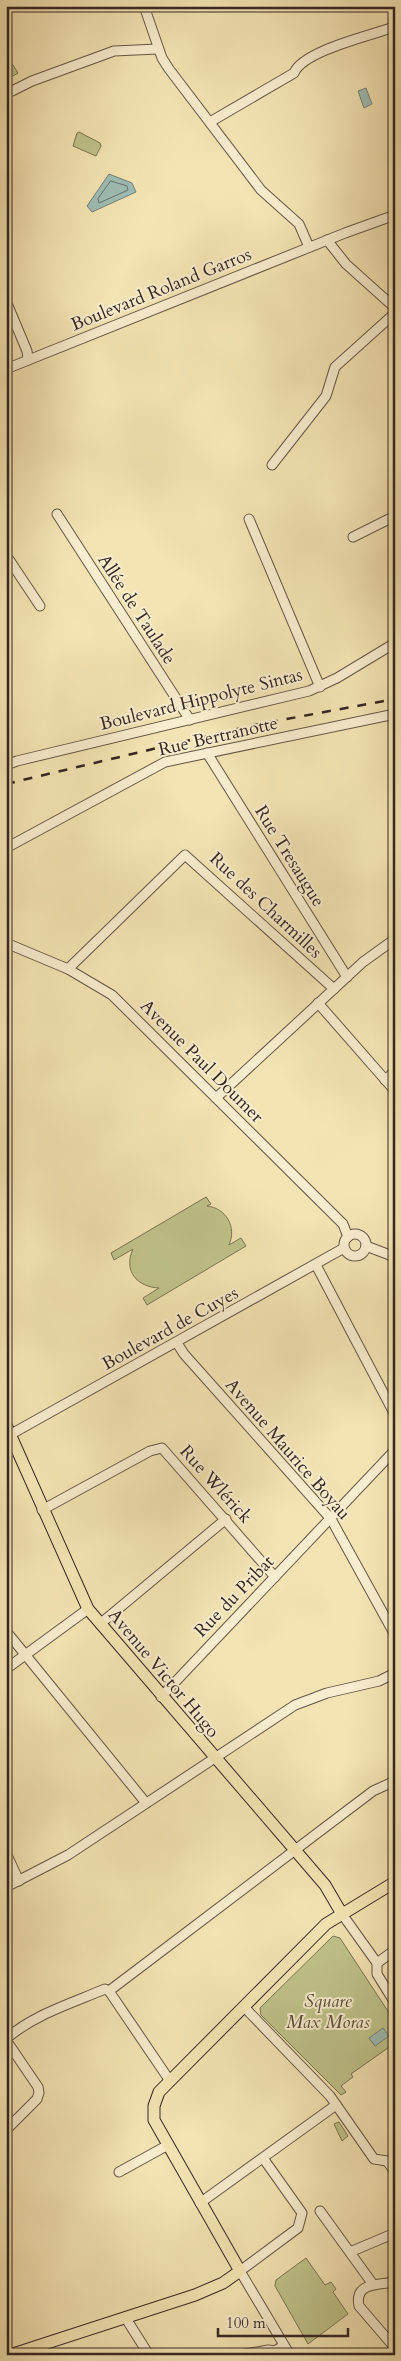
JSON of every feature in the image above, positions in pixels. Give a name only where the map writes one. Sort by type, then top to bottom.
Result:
[{"type":"main road","name":"Avenue Victor Hugo","points":[[8,1433],[88,1609],[213,1758],[328,1890],[342,1914]]},
{"type":"main road","points":[[10,2355],[195,2295],[223,2284],[240,2271],[154,2120],[154,2106],[159,2092],[245,2008],[326,1924],[395,1882]]},
{"type":"street","points":[[144,6],[158,49],[169,69],[261,190],[299,224],[309,248]]},
{"type":"street","points":[[210,122],[294,73],[297,66],[309,57],[391,28],[395,30]]},
{"type":"street","points":[[6,94],[32,81],[114,51],[158,49]]},
{"type":"street","name":"Boulevard Roland Garros","points":[[6,369],[327,240],[395,215]]},
{"type":"street","points":[[327,240],[346,264],[395,308]]},
{"type":"street","points":[[6,301],[27,351],[28,360]]},
{"type":"street","points":[[272,465],[326,396],[335,367],[395,313]]},
{"type":"street","name":"Allée de Taulade","points":[[57,514],[190,720]]},
{"type":"street","points":[[353,537],[395,516]]},
{"type":"street","points":[[249,519],[320,687]]},
{"type":"street","points":[[6,555],[40,606]]},
{"type":"street","name":"Boulevard Hippolyte Sintas","points":[[6,765],[123,735],[274,701],[320,687],[395,643]]},
{"type":"street","name":"Rue Bertranotte","points":[[6,848],[156,766],[207,753],[395,714]]},
{"type":"street","name":"Rue Tresaugue","points":[[207,753],[347,977]]},
{"type":"street","name":"Rue des Charmilles","points":[[68,969],[185,855],[334,989]]},
{"type":"street","points":[[216,1098],[375,952],[395,939]]},
{"type":"street","name":"Avenue Paul Doumer","points":[[6,943],[68,969],[112,996],[343,1224],[348,1237]]},
{"type":"street","points":[[318,1003],[395,1091]]},
{"type":"street","points":[[385,1080],[395,1071]]},
{"type":"street","points":[[358,1235],[364,1239],[366,1246],[363,1253],[356,1256],[349,1254],[344,1248],[344,1242],[348,1237],[358,1235]]},
{"type":"street","points":[[366,1246],[395,1257]]},
{"type":"street","name":"Boulevard de Cuyes","points":[[8,1433],[177,1343],[344,1248]]},
{"type":"street","points":[[316,1265],[395,1415]]},
{"type":"street","name":"Avenue Maurice Boyau","points":[[177,1343],[184,1354],[331,1519],[395,1635]]},
{"type":"street","name":"Rue Wlérick","points":[[42,1510],[150,1451],[162,1448],[275,1577]]},
{"type":"street","name":"Rue du Pribat","points":[[161,1696],[395,1450]]},
{"type":"street","points":[[100,1624],[226,1519]]},
{"type":"street","points":[[6,1669],[88,1609]]},
{"type":"street","points":[[6,1631],[146,1803]]},
{"type":"street","points":[[6,1887],[68,1855],[295,1705],[327,1693],[379,1681],[395,1673]]},
{"type":"street","points":[[109,1991],[373,1791],[395,1781]]},
{"type":"street","points":[[6,1853],[19,1881]]},
{"type":"street","points":[[342,1914],[377,1963],[377,1974],[395,2003]]},
{"type":"street","points":[[377,1963],[395,1950]]},
{"type":"street","points":[[6,2130],[36,2099],[39,2093],[38,2086],[6,2039],[30,2022],[105,1989],[109,1991],[170,2081]]},
{"type":"street","points":[[245,2008],[330,2096],[374,2159],[387,2161],[395,2172]]},
{"type":"street","points":[[200,2203],[336,2106]]},
{"type":"street","points":[[118,2172],[168,2145]]},
{"type":"street","points":[[263,2158],[302,2213],[301,2220],[298,2228],[240,2271],[290,2355]]},
{"type":"street","points":[[320,2211],[372,2283]]},
{"type":"street","points":[[350,2252],[395,2233]]},
{"type":"street","points":[[395,2282],[372,2283],[360,2293],[359,2306],[395,2348]]},
{"type":"street","points":[[125,2317],[149,2355]]},
{"type":"street","points":[[240,2355],[273,2352],[283,2346]]},
{"type":"green space","points":[[6,54],[18,73],[6,80]]},
{"type":"green space","points":[[79,132],[100,143],[101,146],[96,156],[73,146]]},
{"type":"green space","points":[[206,1197],[211,1204],[207,1206],[220,1210],[231,1225],[232,1232],[229,1245],[241,1238],[246,1246],[147,1305],[143,1298],[159,1288],[144,1285],[134,1276],[130,1264],[133,1249],[114,1260],[111,1253]]},
{"type":"green space","name":"Square Max Moras","points":[[333,1936],[340,1938],[395,2022],[395,2043],[351,2074],[353,2077],[341,2086],[346,2092],[341,2095],[261,2015],[260,2008]]},
{"type":"green space","points":[[339,2122],[348,2136],[342,2141],[334,2124]]},
{"type":"green space","points":[[306,2258],[325,2285],[331,2282],[336,2289],[333,2292],[348,2314],[308,2344],[275,2286],[276,2280]]},
{"type":"water","points":[[366,88],[372,104],[364,108],[358,91]]},
{"type":"water","points":[[109,174],[132,183],[136,192],[92,212],[87,206]]},
{"type":"water","points":[[383,2028],[389,2036],[375,2046],[369,2038]]},
{"type":"railway","points":[[6,784],[254,725],[395,699]]}]
